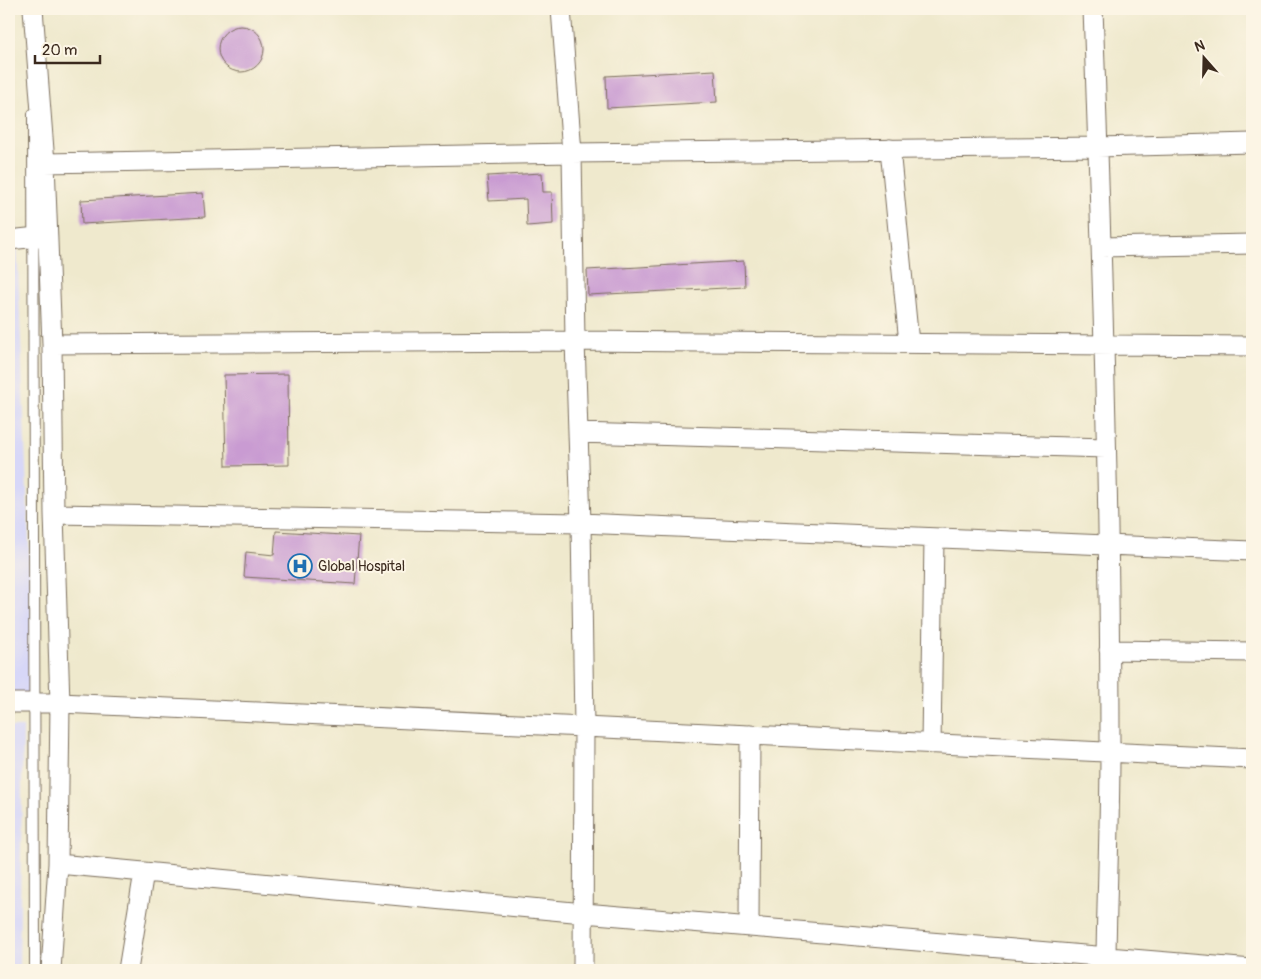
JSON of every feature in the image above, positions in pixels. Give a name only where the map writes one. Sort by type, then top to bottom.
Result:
[{"type":"street","points":[[33,9],[45,163],[40,237],[52,344],[54,514],[60,703],[58,864],[51,970]]},
{"type":"street","points":[[561,9],[572,152],[575,341],[581,523],[584,726],[583,970]]},
{"type":"street","points":[[1093,9],[1104,344],[1108,546],[1110,752],[1106,956]]},
{"type":"street","points":[[45,163],[572,152],[1252,143]]},
{"type":"street","points":[[890,149],[909,343]]},
{"type":"street","points":[[9,240],[40,237]]},
{"type":"street","points":[[1101,247],[1252,244]]},
{"type":"street","points":[[52,344],[575,341],[1252,346]]},
{"type":"street","points":[[578,433],[1106,448]]},
{"type":"street","points":[[54,514],[581,523],[1252,551]]},
{"type":"street","points":[[931,744],[934,538]]},
{"type":"street","points":[[1109,650],[1252,652]]},
{"type":"street","points":[[9,703],[60,703],[584,726],[1252,759]]},
{"type":"street","points":[[749,927],[750,735]]},
{"type":"street","points":[[58,864],[584,914],[1252,969]]},
{"type":"street","points":[[128,970],[144,872]]},
{"type":"lane","points":[[33,9],[40,237],[35,703],[35,970]]},
{"type":"shaded area","points":[[9,37],[35,696],[9,696]]},
{"type":"shaded area","points":[[9,727],[23,727],[19,970],[9,970]]},
{"type":"building","points":[[241,26],[254,30],[260,36],[264,49],[260,62],[254,68],[241,72],[228,68],[222,62],[218,49],[222,36],[228,30]]},
{"type":"building","points":[[715,70],[717,102],[607,108],[606,76]]},
{"type":"building","points":[[542,173],[543,192],[552,192],[553,224],[527,226],[526,199],[489,201],[487,176]]},
{"type":"building","points":[[203,193],[205,217],[82,224],[81,200]]},
{"type":"building","points":[[744,261],[745,287],[588,295],[587,270]]},
{"type":"building","points":[[288,374],[289,465],[226,466],[224,375]]},
{"type":"building","points":[[276,531],[359,536],[355,584],[244,577],[246,552],[274,555]]},
{"type":"place","name":"Global Hospital","points":[[300,566]]}]
